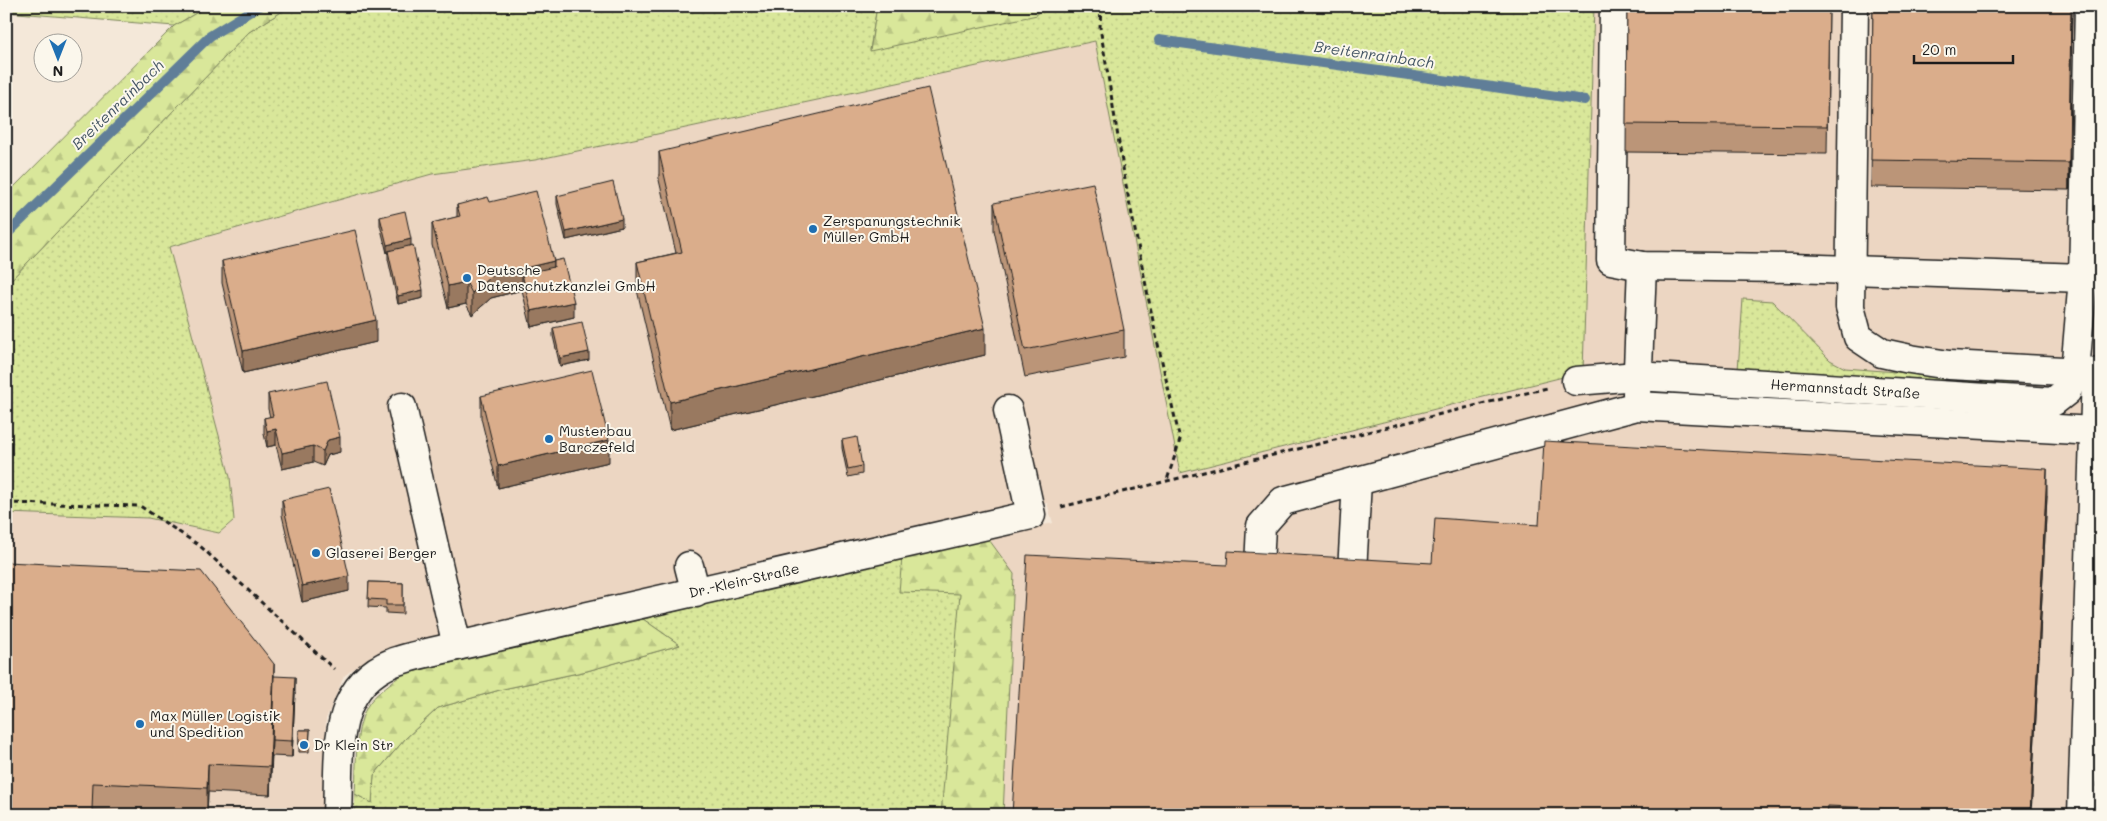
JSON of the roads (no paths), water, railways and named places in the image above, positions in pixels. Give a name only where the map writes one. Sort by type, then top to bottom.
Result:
[{"type":"street","points":[[1614,6],[1611,260],[1642,266],[1852,270],[2083,278]]},
{"type":"street","points":[[1854,6],[1852,270],[1850,307],[1858,337],[1882,353],[1949,365],[2091,373]]},
{"type":"street","points":[[2082,815],[2095,431],[2083,278],[2089,6]]},
{"type":"street","points":[[1637,406],[1642,266]]},
{"type":"street","name":"Hermannstadt Straße","points":[[1576,381],[1637,376],[2053,402],[2091,373]]},
{"type":"street","points":[[402,406],[457,646]]},
{"type":"street","points":[[1259,566],[1262,526],[1284,501],[1637,406],[2095,431]]},
{"type":"street","name":"Dr.-Klein-Straße","points":[[337,815],[342,725],[356,689],[370,675],[393,663],[457,646],[1031,515],[1008,410]]},
{"type":"street","points":[[1352,572],[1356,481]]},
{"type":"street","points":[[690,566],[696,592]]},
{"type":"waterway","name":"Breitenrainbach","points":[[6,235],[210,36],[259,6]]},
{"type":"waterway","name":"Breitenrainbach","points":[[1159,40],[1585,100]]},
{"type":"place","name":"Zerspanungstechnik Müller GmbH","points":[[813,229]]},
{"type":"place","name":"Deutsche Datenschutzkanzlei GmbH","points":[[467,278]]},
{"type":"place","name":"Musterbau Barczefeld","points":[[549,439]]},
{"type":"place","name":"Glaserei Berger","points":[[316,553]]},
{"type":"place","name":"Max Müller Logistik und Spedition","points":[[140,724]]},
{"type":"place","name":"Dr Klein Str","points":[[304,745]]}]
